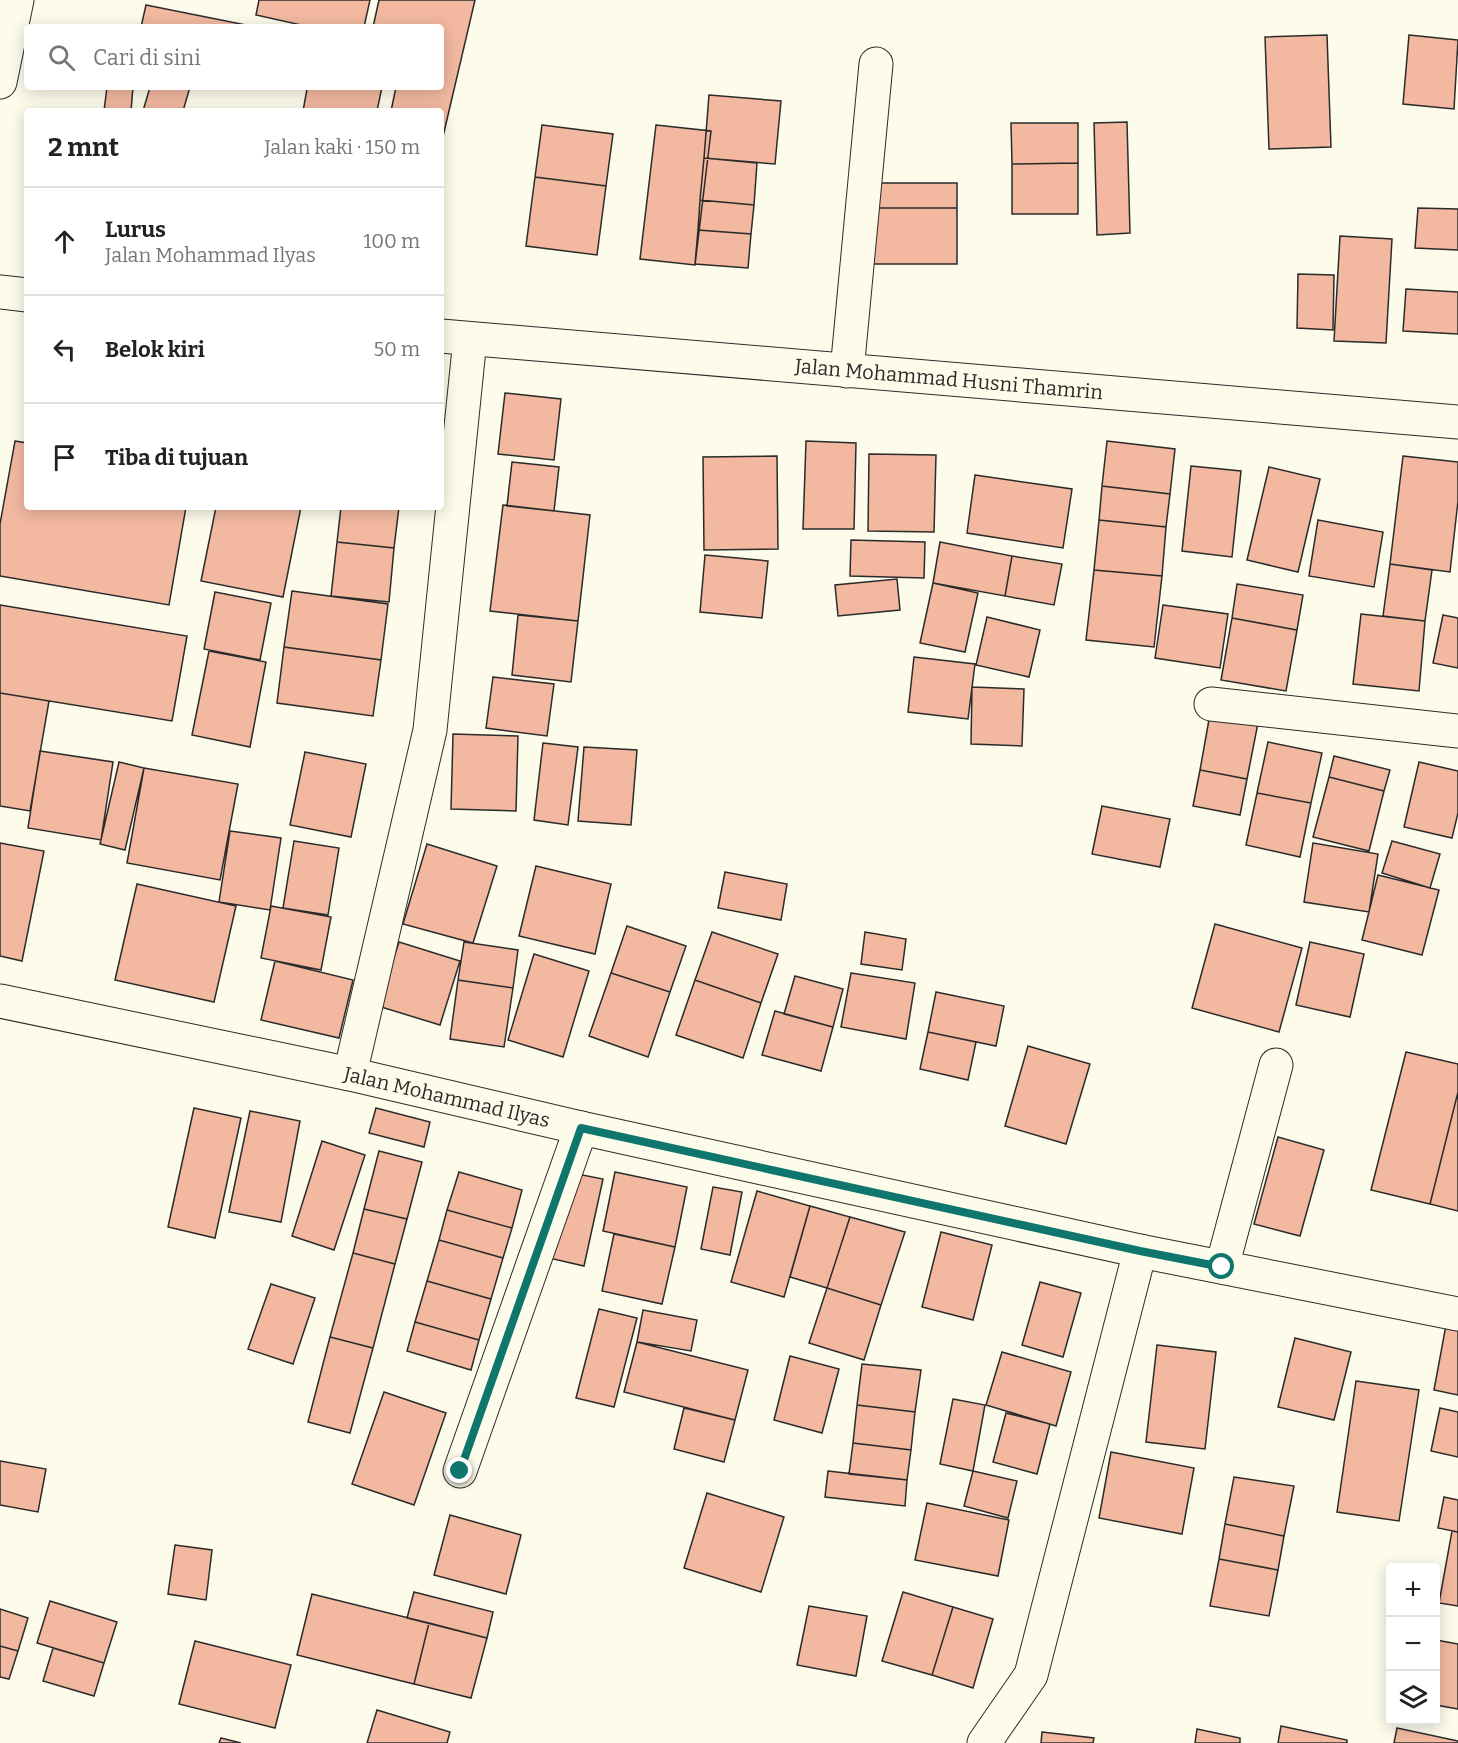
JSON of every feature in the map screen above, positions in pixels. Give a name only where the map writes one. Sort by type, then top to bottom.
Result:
[{"type":"street","points":[[0,82],[16,0]]},
{"type":"street","points":[[847,371],[876,64]]},
{"type":"street","points":[[0,292],[24,295]]},
{"type":"street","points":[[350,1074],[430,730],[455,338]]},
{"type":"street","name":"Jalan Mohammad Husni Thamrin","points":[[455,338],[1458,422]]},
{"type":"street","points":[[1211,704],[1458,731]]},
{"type":"street","name":"Jalan Mohammad Ilyas","points":[[0,1001],[350,1074],[581,1128],[1140,1251],[1458,1314]]},
{"type":"street","points":[[1222,1267],[1276,1065]]},
{"type":"street","points":[[460,1471],[581,1128]]},
{"type":"street","points":[[984,1743],[1031,1676],[1140,1251]]},
{"type":"building","points":[[259,0],[370,0],[365,24],[296,24],[256,15]]},
{"type":"building","points":[[379,0],[475,0],[444,132],[444,108],[392,108],[395,90],[444,90],[444,24],[374,24]]},
{"type":"building","points":[[146,5],[241,24],[142,24]]},
{"type":"building","points":[[1327,35],[1331,147],[1269,149],[1265,37]]},
{"type":"building","points":[[1409,35],[1458,40],[1454,109],[1403,104]]},
{"type":"building","points":[[107,90],[133,90],[131,108],[104,108]]},
{"type":"building","points":[[149,90],[189,90],[184,108],[144,108]]},
{"type":"building","points":[[307,90],[381,90],[378,108],[304,108]]},
{"type":"building","points":[[709,95],[781,101],[775,164],[704,158]]},
{"type":"building","points":[[1127,122],[1130,233],[1097,235],[1094,123]]},
{"type":"building","points":[[1011,123],[1078,123],[1078,163],[1012,164]]},
{"type":"building","points":[[542,125],[613,134],[606,186],[535,177]]},
{"type":"building","points":[[656,125],[711,131],[695,265],[640,259]]},
{"type":"building","points":[[704,158],[757,163],[754,205],[700,200]]},
{"type":"building","points":[[1078,163],[1078,214],[1012,214],[1012,164]]},
{"type":"building","points":[[535,177],[606,186],[597,255],[526,246]]},
{"type":"building","points":[[872,183],[957,183],[957,208],[872,208]]},
{"type":"building","points":[[700,200],[754,205],[751,234],[698,230]]},
{"type":"building","points":[[872,208],[957,208],[957,264],[872,264]]},
{"type":"building","points":[[1418,208],[1458,209],[1458,250],[1415,248]]},
{"type":"building","points":[[698,230],[751,234],[748,268],[695,264]]},
{"type":"building","points":[[1340,236],[1392,239],[1386,343],[1334,341]]},
{"type":"building","points":[[1298,274],[1334,275],[1333,330],[1297,328]]},
{"type":"building","points":[[1406,289],[1458,292],[1458,334],[1403,331]]},
{"type":"building","points":[[505,393],[561,399],[554,460],[498,454]]},
{"type":"building","points":[[15,441],[24,442],[24,510],[185,510],[169,605],[0,576],[0,524]]},
{"type":"building","points":[[806,441],[856,443],[854,529],[803,529]]},
{"type":"building","points":[[1107,441],[1175,449],[1170,494],[1102,486]]},
{"type":"building","points":[[869,454],[936,455],[934,532],[868,531]]},
{"type":"building","points":[[777,456],[778,549],[704,550],[703,457]]},
{"type":"building","points":[[1403,456],[1458,462],[1458,501],[1450,572],[1390,564]]},
{"type":"building","points":[[512,462],[559,467],[554,511],[507,506]]},
{"type":"building","points":[[1191,466],[1241,471],[1232,557],[1182,551]]},
{"type":"building","points":[[1269,467],[1320,479],[1298,572],[1247,560]]},
{"type":"building","points":[[975,475],[1072,489],[1063,548],[967,533]]},
{"type":"building","points":[[1102,486],[1170,494],[1166,527],[1099,520]]},
{"type":"building","points":[[503,505],[590,515],[578,621],[490,611]]},
{"type":"building","points":[[215,510],[300,510],[283,597],[201,581]]},
{"type":"building","points":[[341,510],[399,510],[394,548],[337,542]]},
{"type":"building","points":[[1099,520],[1166,527],[1162,576],[1094,570]]},
{"type":"building","points":[[1318,520],[1383,532],[1374,587],[1309,576]]},
{"type":"building","points":[[851,540],[925,542],[924,578],[850,576]]},
{"type":"building","points":[[337,542],[394,548],[389,602],[331,596]]},
{"type":"building","points":[[940,542],[1012,556],[1005,596],[933,583]]},
{"type":"building","points":[[705,555],[768,561],[762,618],[700,612]]},
{"type":"building","points":[[1012,556],[1062,564],[1054,605],[1005,596]]},
{"type":"building","points":[[1390,564],[1432,570],[1425,621],[1383,616]]},
{"type":"building","points":[[1094,570],[1162,576],[1154,647],[1086,640]]},
{"type":"building","points":[[897,579],[900,610],[838,616],[835,585]]},
{"type":"building","points":[[933,583],[978,593],[965,652],[920,643]]},
{"type":"building","points":[[1237,584],[1303,595],[1297,630],[1232,618]]},
{"type":"building","points":[[292,591],[388,604],[381,660],[284,647]]},
{"type":"building","points":[[215,592],[271,603],[260,660],[204,649]]},
{"type":"building","points":[[0,605],[187,636],[172,721],[0,693]]},
{"type":"building","points":[[1163,605],[1228,614],[1220,668],[1155,658]]},
{"type":"building","points":[[1361,614],[1425,621],[1419,691],[1353,684]]},
{"type":"building","points":[[518,615],[578,621],[571,682],[512,675]]},
{"type":"building","points":[[1443,615],[1458,618],[1458,668],[1433,663]]},
{"type":"building","points":[[987,617],[1040,630],[1029,677],[976,665]]},
{"type":"building","points":[[1232,618],[1297,630],[1286,691],[1221,680]]},
{"type":"building","points":[[284,647],[381,660],[373,716],[277,703]]},
{"type":"building","points":[[209,651],[266,662],[250,747],[192,735]]},
{"type":"building","points":[[914,657],[975,664],[968,719],[908,712]]},
{"type":"building","points":[[493,677],[554,684],[547,736],[486,728]]},
{"type":"building","points":[[972,687],[1024,689],[1022,746],[971,744]]},
{"type":"building","points":[[0,693],[49,701],[30,811],[0,806]]},
{"type":"building","points":[[1210,714],[1258,723],[1247,779],[1200,770]]},
{"type":"building","points":[[453,734],[518,736],[516,811],[451,809]]},
{"type":"building","points":[[1268,742],[1322,753],[1311,803],[1257,793]]},
{"type":"building","points":[[543,743],[578,747],[568,825],[534,820]]},
{"type":"building","points":[[584,747],[637,750],[631,825],[578,821]]},
{"type":"building","points":[[40,751],[113,762],[101,840],[28,828]]},
{"type":"building","points":[[305,752],[366,764],[351,837],[290,825]]},
{"type":"building","points":[[1334,756],[1390,770],[1384,791],[1329,777]]},
{"type":"building","points":[[119,762],[144,768],[125,850],[100,844]]},
{"type":"building","points":[[1419,762],[1458,771],[1458,813],[1452,838],[1404,827]]},
{"type":"building","points":[[144,768],[238,784],[220,880],[127,863]]},
{"type":"building","points":[[1200,770],[1247,779],[1240,815],[1193,806]]},
{"type":"building","points":[[1329,777],[1384,791],[1369,851],[1313,837]]},
{"type":"building","points":[[1257,793],[1311,803],[1300,857],[1246,845]]},
{"type":"building","points":[[1102,806],[1170,819],[1160,867],[1092,854]]},
{"type":"building","points":[[230,831],[281,838],[270,910],[219,902]]},
{"type":"building","points":[[294,841],[339,848],[328,915],[283,908]]},
{"type":"building","points":[[1392,841],[1440,854],[1430,888],[1382,873]]},
{"type":"building","points":[[0,843],[44,851],[22,961],[0,956]]},
{"type":"building","points":[[1313,843],[1378,854],[1369,912],[1304,902]]},
{"type":"building","points":[[427,844],[497,866],[473,943],[403,924]]},
{"type":"building","points":[[536,866],[611,884],[595,954],[519,936]]},
{"type":"building","points":[[725,872],[787,884],[781,920],[718,908]]},
{"type":"building","points":[[1378,875],[1439,890],[1422,955],[1362,940]]},
{"type":"building","points":[[137,884],[236,906],[214,1002],[115,980]]},
{"type":"building","points":[[271,906],[331,917],[321,970],[261,958]]},
{"type":"building","points":[[1215,924],[1302,948],[1279,1032],[1192,1008]]},
{"type":"building","points":[[627,926],[686,946],[670,992],[611,973]]},
{"type":"building","points":[[712,932],[778,954],[761,1003],[695,980]]},
{"type":"building","points":[[865,932],[906,939],[902,970],[861,964]]},
{"type":"building","points":[[399,942],[460,961],[440,1025],[378,1006]]},
{"type":"building","points":[[464,942],[518,950],[513,988],[458,980]]},
{"type":"building","points":[[1310,942],[1364,954],[1350,1017],[1296,1005]]},
{"type":"building","points":[[534,954],[589,971],[563,1057],[508,1040]]},
{"type":"building","points":[[275,961],[353,980],[339,1038],[261,1020]]},
{"type":"building","points":[[611,973],[670,992],[648,1057],[589,1036]]},
{"type":"building","points":[[851,973],[915,983],[906,1039],[841,1027]]},
{"type":"building","points":[[795,976],[843,989],[833,1027],[784,1014]]},
{"type":"building","points":[[458,980],[513,988],[504,1047],[450,1039]]},
{"type":"building","points":[[695,980],[761,1003],[743,1058],[676,1035]]},
{"type":"building","points":[[936,992],[1004,1006],[996,1046],[928,1032]]},
{"type":"building","points":[[775,1011],[833,1027],[821,1071],[762,1055]]},
{"type":"building","points":[[928,1032],[976,1042],[968,1080],[920,1069]]},
{"type":"building","points":[[1028,1046],[1090,1064],[1066,1144],[1005,1126]]},
{"type":"building","points":[[1406,1052],[1458,1064],[1458,1092],[1430,1204],[1371,1190]]},
{"type":"building","points":[[1458,1092],[1458,1211],[1430,1204]]},
{"type":"building","points":[[194,1108],[241,1118],[215,1238],[168,1227]]},
{"type":"building","points":[[376,1108],[430,1122],[424,1147],[369,1133]]},
{"type":"building","points":[[250,1111],[300,1121],[281,1222],[229,1212]]},
{"type":"building","points":[[1278,1137],[1324,1150],[1300,1236],[1254,1224]]},
{"type":"building","points":[[322,1141],[365,1155],[334,1250],[292,1236]]},
{"type":"building","points":[[379,1151],[422,1162],[407,1219],[364,1209]]},
{"type":"building","points":[[459,1172],[522,1190],[512,1228],[447,1210]]},
{"type":"building","points":[[567,1172],[603,1179],[584,1266],[549,1258]]},
{"type":"building","points":[[615,1172],[687,1187],[675,1247],[603,1231]]},
{"type":"building","points":[[713,1187],[742,1192],[730,1255],[701,1249]]},
{"type":"building","points":[[757,1191],[810,1206],[784,1297],[731,1282]]},
{"type":"building","points":[[810,1206],[850,1217],[827,1288],[790,1277]]},
{"type":"building","points":[[364,1209],[407,1219],[395,1264],[353,1253]]},
{"type":"building","points":[[447,1210],[512,1228],[503,1258],[439,1240]]},
{"type":"building","points":[[850,1217],[905,1232],[881,1305],[827,1288]]},
{"type":"building","points":[[941,1232],[992,1245],[973,1320],[922,1307]]},
{"type":"building","points":[[614,1234],[675,1247],[662,1304],[602,1291]]},
{"type":"building","points":[[439,1240],[503,1258],[491,1299],[427,1281]]},
{"type":"building","points":[[353,1253],[395,1264],[373,1348],[330,1337]]},
{"type":"building","points":[[427,1281],[491,1299],[479,1340],[415,1322]]},
{"type":"building","points":[[1040,1282],[1081,1293],[1063,1357],[1022,1345]]},
{"type":"building","points":[[271,1284],[315,1298],[293,1364],[248,1349]]},
{"type":"building","points":[[827,1288],[881,1305],[864,1360],[809,1343]]},
{"type":"building","points":[[599,1309],[637,1318],[614,1407],[576,1398]]},
{"type":"building","points":[[643,1310],[697,1320],[691,1351],[637,1342]]},
{"type":"building","points":[[415,1322],[479,1340],[471,1370],[407,1351]]},
{"type":"building","points":[[1446,1325],[1458,1327],[1458,1395],[1434,1390]]},
{"type":"building","points":[[330,1337],[373,1348],[350,1433],[308,1422]]},
{"type":"building","points":[[1295,1338],[1351,1352],[1334,1420],[1278,1407]]},
{"type":"building","points":[[637,1342],[748,1370],[735,1420],[624,1392]]},
{"type":"building","points":[[1157,1345],[1216,1352],[1205,1449],[1146,1442]]},
{"type":"building","points":[[1002,1352],[1071,1372],[1056,1426],[986,1405]]},
{"type":"building","points":[[790,1356],[839,1369],[822,1433],[774,1420]]},
{"type":"building","points":[[862,1364],[921,1370],[915,1412],[857,1405]]},
{"type":"building","points":[[1356,1381],[1419,1390],[1399,1521],[1337,1512]]},
{"type":"building","points":[[384,1392],[446,1413],[414,1505],[352,1484]]},
{"type":"building","points":[[953,1399],[985,1405],[973,1471],[940,1464]]},
{"type":"building","points":[[857,1405],[915,1412],[911,1450],[853,1443]]},
{"type":"building","points":[[684,1408],[735,1420],[724,1462],[674,1449]]},
{"type":"building","points":[[1440,1408],[1458,1412],[1458,1457],[1431,1451]]},
{"type":"building","points":[[1006,1413],[1050,1424],[1037,1474],[993,1462]]},
{"type":"building","points":[[853,1443],[911,1450],[907,1480],[849,1474]]},
{"type":"building","points":[[1111,1452],[1194,1468],[1182,1534],[1099,1518]]},
{"type":"building","points":[[0,1461],[46,1469],[38,1512],[0,1505]]},
{"type":"building","points":[[828,1471],[907,1480],[905,1506],[825,1497]]},
{"type":"building","points":[[973,1471],[1017,1481],[1008,1518],[964,1506]]},
{"type":"building","points":[[1234,1477],[1294,1486],[1284,1536],[1225,1524]]},
{"type":"building","points":[[707,1493],[784,1517],[761,1592],[684,1568]]},
{"type":"building","points":[[1444,1497],[1458,1500],[1458,1532],[1438,1528]]},
{"type":"building","points":[[927,1503],[1009,1520],[998,1576],[915,1560]]},
{"type":"building","points":[[450,1515],[521,1535],[506,1594],[434,1575]]},
{"type":"building","points":[[1225,1524],[1284,1536],[1278,1570],[1219,1559]]},
{"type":"building","points":[[1452,1531],[1458,1532],[1458,1606],[1440,1603]]},
{"type":"building","points":[[175,1545],[212,1550],[206,1600],[168,1594]]},
{"type":"building","points":[[1219,1559],[1278,1570],[1269,1616],[1210,1606]]},
{"type":"building","points":[[414,1592],[493,1612],[487,1638],[407,1618]]},
{"type":"building","points":[[903,1592],[953,1607],[932,1675],[882,1661]]},
{"type":"building","points":[[312,1594],[429,1623],[414,1684],[297,1655]]},
{"type":"building","points":[[50,1601],[117,1622],[104,1663],[37,1643]]},
{"type":"building","points":[[809,1606],[867,1616],[856,1676],[797,1665]]},
{"type":"building","points":[[953,1607],[993,1619],[973,1688],[932,1675]]},
{"type":"building","points":[[0,1609],[28,1618],[18,1651],[0,1646]]},
{"type":"building","points":[[429,1623],[487,1638],[471,1698],[414,1684]]},
{"type":"building","points":[[195,1641],[291,1665],[275,1728],[179,1704]]},
{"type":"building","points":[[1440,1641],[1458,1644],[1458,1709],[1440,1706]]},
{"type":"building","points":[[0,1646],[18,1651],[9,1679],[0,1677]]},
{"type":"building","points":[[53,1648],[104,1663],[94,1696],[43,1681]]},
{"type":"building","points":[[377,1710],[450,1732],[447,1743],[367,1743]]},
{"type":"building","points":[[1281,1726],[1347,1740],[1347,1743],[1278,1743]]},
{"type":"building","points":[[1397,1728],[1458,1741],[1458,1743],[1394,1743]]},
{"type":"building","points":[[1197,1729],[1240,1738],[1240,1743],[1195,1743]]},
{"type":"building","points":[[1042,1732],[1094,1738],[1093,1743],[1041,1743]]},
{"type":"building","points":[[221,1738],[241,1743],[219,1743]]},
{"type":"route","points":[[460,1471],[581,1128],[1222,1267]]}]
